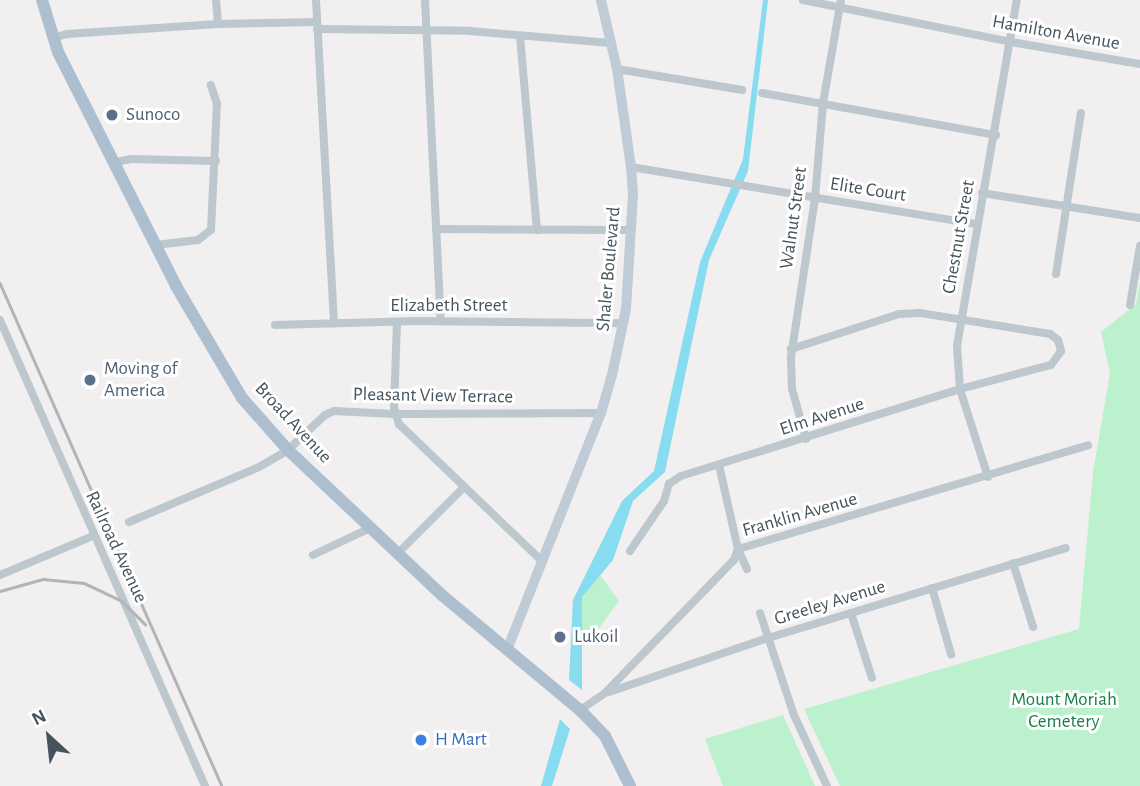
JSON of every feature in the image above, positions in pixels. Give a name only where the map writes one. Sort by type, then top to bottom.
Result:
[{"type":"main road","name":"Broad Avenue","points":[[42,0],[53,38],[156,245],[228,378],[258,418],[288,450],[370,528],[507,650],[580,710],[605,736],[630,786]]},
{"type":"street","points":[[216,0],[218,24]]},
{"type":"street","points":[[316,0],[334,323]]},
{"type":"street","points":[[425,0],[441,322]]},
{"type":"street","name":"Shaler Boulevard","points":[[507,650],[601,412],[624,323],[631,230],[631,167],[617,69],[601,0]]},
{"type":"street","name":"Hamilton Avenue","points":[[803,0],[841,4],[1011,42],[1140,64]]},
{"type":"street","name":"Chestnut Street","points":[[988,477],[960,389],[957,346],[976,224],[996,135],[1017,0]]},
{"type":"street","name":"Walnut Street","points":[[806,439],[792,389],[792,349],[815,198],[823,103],[841,4]]},
{"type":"street","points":[[53,38],[67,34],[218,24],[426,30],[610,43]]},
{"type":"street","points":[[520,36],[537,230]]},
{"type":"street","points":[[617,69],[742,89]]},
{"type":"street","points":[[156,245],[198,240],[209,232],[216,161],[217,104],[211,85]]},
{"type":"street","points":[[762,93],[996,135]]},
{"type":"street","points":[[1056,274],[1081,113]]},
{"type":"street","points":[[116,162],[131,159],[216,161]]},
{"type":"street","name":"Elite Court","points":[[631,167],[976,224]]},
{"type":"street","points":[[982,193],[1140,218]]},
{"type":"street","points":[[436,229],[631,230]]},
{"type":"street","points":[[1130,305],[1140,246]]},
{"type":"street","points":[[792,349],[899,314],[920,313],[961,319]]},
{"type":"street","name":"Elm Avenue","points":[[630,551],[664,501],[666,490],[674,479],[960,389],[1051,365],[1059,357],[1060,346],[1050,334],[961,319]]},
{"type":"street","name":"Railroad Avenue","points":[[0,320],[205,786]]},
{"type":"street","points":[[397,321],[394,414],[399,424],[541,560]]},
{"type":"street","name":"Elizabeth Street","points":[[275,325],[397,321],[624,323]]},
{"type":"street","name":"Pleasant View Terrace","points":[[129,522],[243,475],[288,450],[325,415],[334,411],[394,414],[601,412]]},
{"type":"street","name":"Franklin Avenue","points":[[580,710],[605,693],[734,560],[738,549],[988,477],[1088,445]]},
{"type":"street","points":[[719,465],[738,549],[747,569]]},
{"type":"street","points":[[398,553],[464,487]]},
{"type":"street","points":[[313,555],[370,528]]},
{"type":"street","points":[[0,575],[93,536]]},
{"type":"street","name":"Greeley Avenue","points":[[605,693],[768,638],[1066,548]]},
{"type":"street","points":[[1013,563],[1033,627]]},
{"type":"street","points":[[932,588],[951,654]]},
{"type":"street","points":[[760,613],[794,715],[827,786]]},
{"type":"street","points":[[851,613],[872,678]]},
{"type":"green space","name":"Mount Moriah Cemetery","points":[[1140,281],[1140,786],[840,786],[804,709],[1079,629],[1093,472],[1110,373],[1101,332],[1136,304]]},
{"type":"green space","points":[[600,575],[619,601],[590,640],[582,646],[582,597]]},
{"type":"green space","points":[[783,715],[815,786],[723,786],[705,739]]},
{"type":"water","points":[[763,0],[768,0],[748,171],[709,260],[665,472],[633,501],[613,560],[582,597],[582,690],[569,680],[573,600],[622,501],[654,471],[700,262],[743,159]]},
{"type":"water","points":[[560,719],[570,729],[552,786],[541,786]]},
{"type":"railway","points":[[0,283],[222,786]]},
{"type":"railway","points":[[0,591],[43,579],[84,583],[122,601],[145,624]]},
{"type":"place","name":"Sunoco","points":[[112,115]]},
{"type":"place","name":"Moving of America","points":[[90,380]]},
{"type":"place","name":"Lukoil","points":[[560,637]]},
{"type":"place","name":"H Mart","points":[[421,740]]}]
